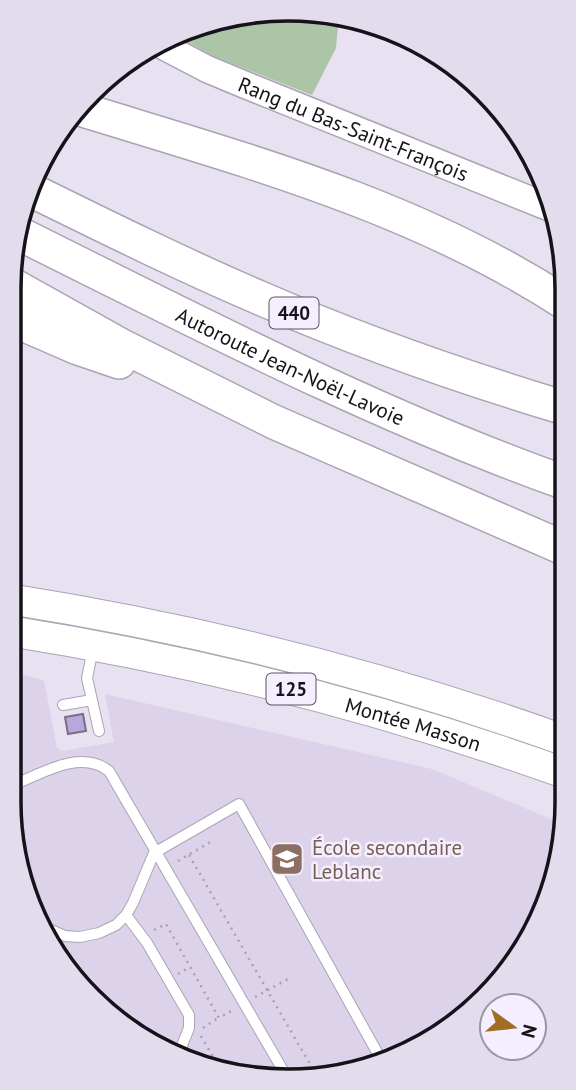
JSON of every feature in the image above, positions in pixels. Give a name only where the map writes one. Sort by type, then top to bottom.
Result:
[{"type":"highway","points":[[88,111],[266,166],[364,201],[466,246],[555,297]]},
{"type":"highway","name":"440","points":[[38,194],[174,260],[307,318],[406,356],[555,405]]},
{"type":"highway","name":"Autoroute Jean-Noël-Lavoie","points":[[26,237],[332,388],[439,435],[555,479]]},
{"type":"highway","points":[[21,289],[120,345],[215,394],[305,437],[555,544]]},
{"type":"highway","points":[[21,323],[78,348],[215,394]]},
{"type":"main road","name":"Montée Masson","points":[[21,601],[177,630],[317,663],[439,698],[555,737]]},
{"type":"main road","name":"Montée Masson","points":[[21,633],[94,645],[239,676],[349,704],[555,771]]},
{"type":"street","name":"Rang du Bas-Saint-François","points":[[169,49],[243,85],[542,204]]},
{"type":"lane","points":[[94,645],[87,678],[99,731]]},
{"type":"lane","points":[[64,705],[92,700]]},
{"type":"lane","points":[[21,782],[64,764],[85,761],[93,762],[109,771],[282,1069]]},
{"type":"lane","points":[[55,932],[65,936],[89,936],[117,925],[133,903],[156,851],[239,804],[378,1054]]},
{"type":"lane","points":[[126,915],[147,943],[189,1015],[189,1028],[181,1047]]},
{"type":"path","points":[[175,863],[212,841]]},
{"type":"path","points":[[188,855],[312,1068]]},
{"type":"path","points":[[150,929],[156,930],[166,924],[219,1018]]},
{"type":"path","points":[[252,999],[290,978]]},
{"type":"path","points":[[214,1059],[199,1033],[201,1029],[226,1015]]},
{"type":"shaded area","name":"École secondaire Leblanc","points":[[21,675],[44,680],[57,748],[62,751],[114,742],[105,694],[432,769],[554,820],[550,854],[541,888],[519,936],[489,978],[451,1014],[390,1049],[357,1060],[323,1067],[253,1067],[202,1055],[154,1033],[112,1003],[76,965],[41,904],[23,837]]},
{"type":"green space","points":[[288,21],[338,26],[336,48],[312,95],[213,56],[186,41],[253,23]]},
{"type":"building","points":[[83,714],[86,731],[68,734],[65,717]]},
{"type":"place","name":"École secondaire Leblanc","points":[[287,859]]}]
